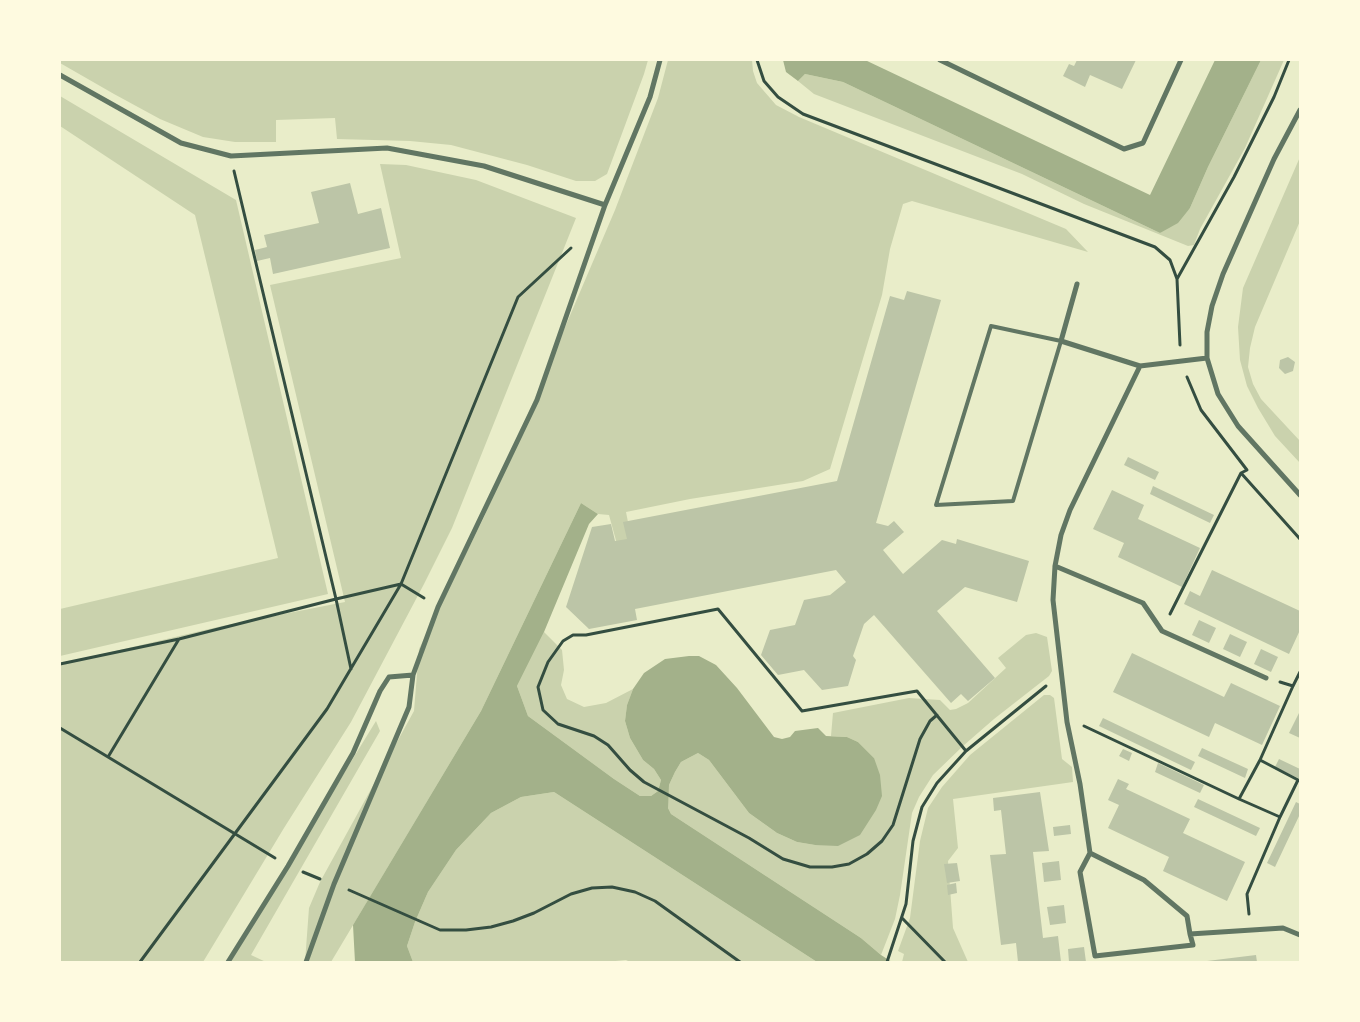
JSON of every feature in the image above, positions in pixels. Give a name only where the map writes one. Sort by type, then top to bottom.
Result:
[{"type":"street","points":[[306,962],[334,884],[409,707],[412,675],[438,606],[537,400],[605,205],[650,97],[660,60]]},
{"type":"street","points":[[940,60],[1124,149],[1143,143],[1181,60]]},
{"type":"street","points":[[60,75],[181,143],[230,156],[387,148],[484,166],[605,205]]},
{"type":"street","points":[[1300,110],[1298,120],[1274,159],[1223,274],[1212,306],[1207,332],[1207,358],[1218,394],[1238,426],[1300,495]]},
{"type":"street","points":[[1077,284],[1061,341],[1140,366],[1207,358]]},
{"type":"street","points":[[1090,853],[1144,880],[1187,916],[1193,945],[1095,956],[1080,872],[1090,853],[1080,784],[1067,722],[1053,600],[1055,566],[1061,535],[1070,510],[1140,366]]},
{"type":"street","points":[[1055,566],[1143,603],[1162,630],[1266,678]]},
{"type":"street","points":[[228,962],[288,866],[353,753],[380,691],[389,677],[412,675]]},
{"type":"street","points":[[1190,934],[1283,928],[1300,935]]},
{"type":"lane","points":[[991,326],[1061,341],[1013,501],[936,505],[991,326]]},
{"type":"path","points":[[757,60],[764,81],[778,97],[803,114],[1155,247],[1170,260],[1177,279],[1181,361],[1201,410],[1247,470],[1241,473],[1162,630]]},
{"type":"path","points":[[1177,279],[1234,176],[1274,97],[1290,60]]},
{"type":"path","points":[[230,156],[351,669]]},
{"type":"path","points":[[140,962],[327,709],[401,584],[518,297],[569,251],[575,243]]},
{"type":"path","points":[[1241,473],[1300,539]]},
{"type":"path","points":[[60,664],[179,639],[401,584],[438,606]]},
{"type":"path","points":[[937,715],[930,722],[920,739],[893,824],[882,841],[867,854],[849,864],[832,868],[810,867],[783,859],[749,838],[644,782],[630,770],[608,745],[594,736],[558,724],[543,710],[538,687],[548,662],[563,641],[573,635],[586,635],[718,609],[802,711],[917,690],[966,751]]},
{"type":"path","points":[[108,757],[179,639]]},
{"type":"path","points":[[1239,799],[1260,760],[1300,672]]},
{"type":"path","points":[[888,962],[906,904],[913,841],[922,807],[937,783],[966,751],[1061,674]]},
{"type":"path","points":[[1266,678],[1293,686]]},
{"type":"path","points":[[1067,722],[1085,726],[1280,817]]},
{"type":"path","points":[[60,728],[288,866],[365,896],[440,930],[466,930],[491,927],[534,913],[571,894],[592,888],[612,887],[635,892],[655,901],[740,962]]},
{"type":"path","points":[[1250,930],[1247,894],[1280,817],[1299,780],[1260,760]]},
{"type":"path","points":[[902,918],[946,962]]},
{"type":"shaded area","points":[[60,60],[648,60],[607,174],[595,181],[576,181],[527,165],[451,145],[410,141],[337,139],[335,118],[276,120],[276,142],[235,142],[203,137],[160,119],[60,63]]},
{"type":"shaded area","points":[[668,60],[752,60],[757,83],[776,105],[799,117],[1066,229],[1088,252],[912,201],[903,204],[890,249],[882,295],[830,469],[803,481],[690,499],[626,512],[632,542],[617,544],[609,515],[598,514],[581,503],[481,711],[331,962],[305,962],[309,908],[320,882],[414,711],[419,649],[484,517],[615,210],[658,98]]},
{"type":"shaded area","points":[[783,60],[865,60],[1150,195],[1215,60],[1261,60],[1208,167],[1190,208],[1178,223],[1160,233],[843,82],[805,74],[798,81],[786,72]]},
{"type":"shaded area","points":[[1261,60],[1284,60],[1245,148],[1200,229],[1194,245],[1188,246],[1084,204],[1022,174],[814,94],[798,81],[805,74],[843,82],[1160,233],[1190,208],[1208,167]]},
{"type":"shaded area","points":[[60,96],[236,200],[328,594],[60,656],[60,609],[278,558],[195,215],[60,126]]},
{"type":"shaded area","points":[[1300,157],[1300,221],[1255,327],[1248,367],[1253,384],[1261,399],[1300,441],[1300,463],[1275,436],[1247,386],[1240,360],[1238,327],[1243,288]]},
{"type":"shaded area","points":[[380,164],[406,165],[476,180],[576,218],[452,528],[424,584],[351,722],[203,962],[60,962],[60,664],[222,626],[345,602],[270,285],[401,258]]},
{"type":"shaded area","points":[[581,503],[598,514],[589,524],[544,632],[517,686],[528,716],[640,796],[651,796],[658,791],[661,780],[654,769],[643,760],[630,738],[625,721],[627,705],[633,689],[644,673],[665,659],[699,656],[716,665],[737,688],[774,737],[782,739],[790,737],[795,731],[818,728],[826,736],[847,737],[858,742],[874,758],[880,775],[882,796],[876,810],[860,835],[838,846],[797,842],[777,833],[749,813],[709,760],[698,753],[681,762],[675,772],[669,785],[668,808],[671,814],[861,938],[892,962],[817,962],[554,792],[521,797],[491,813],[456,850],[428,892],[415,922],[407,946],[413,962],[355,962],[353,925],[481,711]]},
{"type":"shaded area","points":[[544,632],[562,650],[564,670],[561,685],[567,699],[584,707],[606,703],[633,689],[627,705],[625,721],[630,738],[643,760],[654,769],[661,780],[658,791],[651,796],[640,796],[528,716],[517,686]]},
{"type":"shaded area","points":[[1036,633],[1047,637],[1052,671],[1049,676],[963,746],[933,775],[919,797],[912,813],[895,919],[881,955],[861,938],[671,814],[668,808],[669,785],[675,772],[681,762],[698,753],[709,760],[749,813],[777,833],[797,842],[815,845],[874,758],[858,742],[847,737],[831,736],[833,713],[909,698],[940,700],[950,710],[956,709],[968,703],[1006,668],[998,658],[1026,635]]},
{"type":"shaded area","points":[[1044,695],[1050,695],[1054,698],[1062,759],[1072,767],[1073,782],[953,799],[958,848],[948,861],[953,928],[968,962],[902,962],[904,954],[898,951],[910,918],[920,841],[928,808],[942,787],[970,755]]},
{"type":"shaded area","points":[[376,721],[380,731],[251,955],[266,962],[228,962]]},
{"type":"shaded area","points":[[554,792],[817,962],[630,962],[626,960],[605,962],[413,962],[407,946],[415,922],[428,892],[456,850],[491,813],[521,797]]},
{"type":"building","points":[[1077,60],[1136,60],[1122,89],[1090,75],[1085,87],[1063,76],[1069,64],[1074,66]]},
{"type":"building","points":[[350,183],[358,214],[381,208],[390,248],[273,274],[270,258],[257,261],[255,250],[267,247],[264,235],[319,223],[311,192]]},
{"type":"building","points":[[907,291],[941,300],[876,523],[888,526],[894,521],[904,532],[883,550],[903,574],[942,540],[956,544],[957,539],[1029,561],[1017,602],[965,587],[937,611],[995,678],[968,701],[961,694],[951,703],[874,615],[864,624],[853,656],[856,660],[848,686],[822,690],[804,670],[778,675],[761,655],[770,630],[795,625],[804,600],[830,595],[846,582],[836,570],[635,609],[637,620],[589,629],[566,607],[592,527],[611,524],[615,541],[627,539],[623,522],[837,481],[890,296],[904,300]]},
{"type":"building","points":[[1288,357],[1295,362],[1293,371],[1285,374],[1279,368],[1280,360]]},
{"type":"building","points":[[1128,457],[1159,472],[1155,480],[1124,465]]},
{"type":"building","points":[[1153,486],[1214,515],[1210,523],[1150,494]]},
{"type":"building","points":[[1112,490],[1144,505],[1138,519],[1200,548],[1182,587],[1118,557],[1124,543],[1093,529]]},
{"type":"building","points":[[1212,570],[1300,611],[1300,630],[1289,654],[1184,604],[1190,591],[1200,596]]},
{"type":"building","points":[[1199,620],[1216,628],[1209,643],[1192,635]]},
{"type":"building","points":[[1230,634],[1247,642],[1240,657],[1223,649]]},
{"type":"building","points":[[1261,649],[1278,657],[1271,672],[1254,664]]},
{"type":"building","points":[[1132,653],[1224,697],[1231,683],[1280,706],[1262,745],[1215,723],[1209,737],[1113,692]]},
{"type":"building","points":[[1300,711],[1300,738],[1289,733]]},
{"type":"building","points":[[1103,718],[1195,762],[1191,770],[1099,726]]},
{"type":"building","points":[[1202,748],[1248,769],[1245,778],[1198,756]]},
{"type":"building","points":[[1123,749],[1132,753],[1129,761],[1119,756]]},
{"type":"building","points":[[1279,759],[1300,769],[1300,779],[1275,767]]},
{"type":"building","points":[[1158,763],[1204,785],[1200,793],[1155,772]]},
{"type":"building","points":[[1118,779],[1129,784],[1126,789],[1190,819],[1183,833],[1245,862],[1227,901],[1163,871],[1169,857],[1108,828],[1119,805],[1108,800]]},
{"type":"building","points":[[1040,792],[1049,851],[1033,852],[1043,938],[1058,936],[1061,962],[1018,962],[1016,943],[1001,945],[990,855],[1006,854],[1001,810],[994,811],[993,798]]},
{"type":"building","points":[[1198,799],[1260,828],[1256,836],[1194,807]]},
{"type":"building","points":[[1296,802],[1300,804],[1300,814],[1275,867],[1267,863]]},
{"type":"building","points":[[1070,825],[1071,834],[1054,836],[1053,827]]},
{"type":"building","points":[[1059,861],[1061,880],[1044,882],[1042,863]]},
{"type":"building","points":[[957,863],[960,881],[947,883],[944,864]]},
{"type":"building","points":[[956,883],[957,893],[948,895],[947,885]]},
{"type":"building","points":[[1064,905],[1066,923],[1050,925],[1047,907]]},
{"type":"building","points":[[1084,947],[1086,962],[1069,962],[1068,949]]},
{"type":"building","points":[[1256,955],[1257,962],[1207,961]]}]
